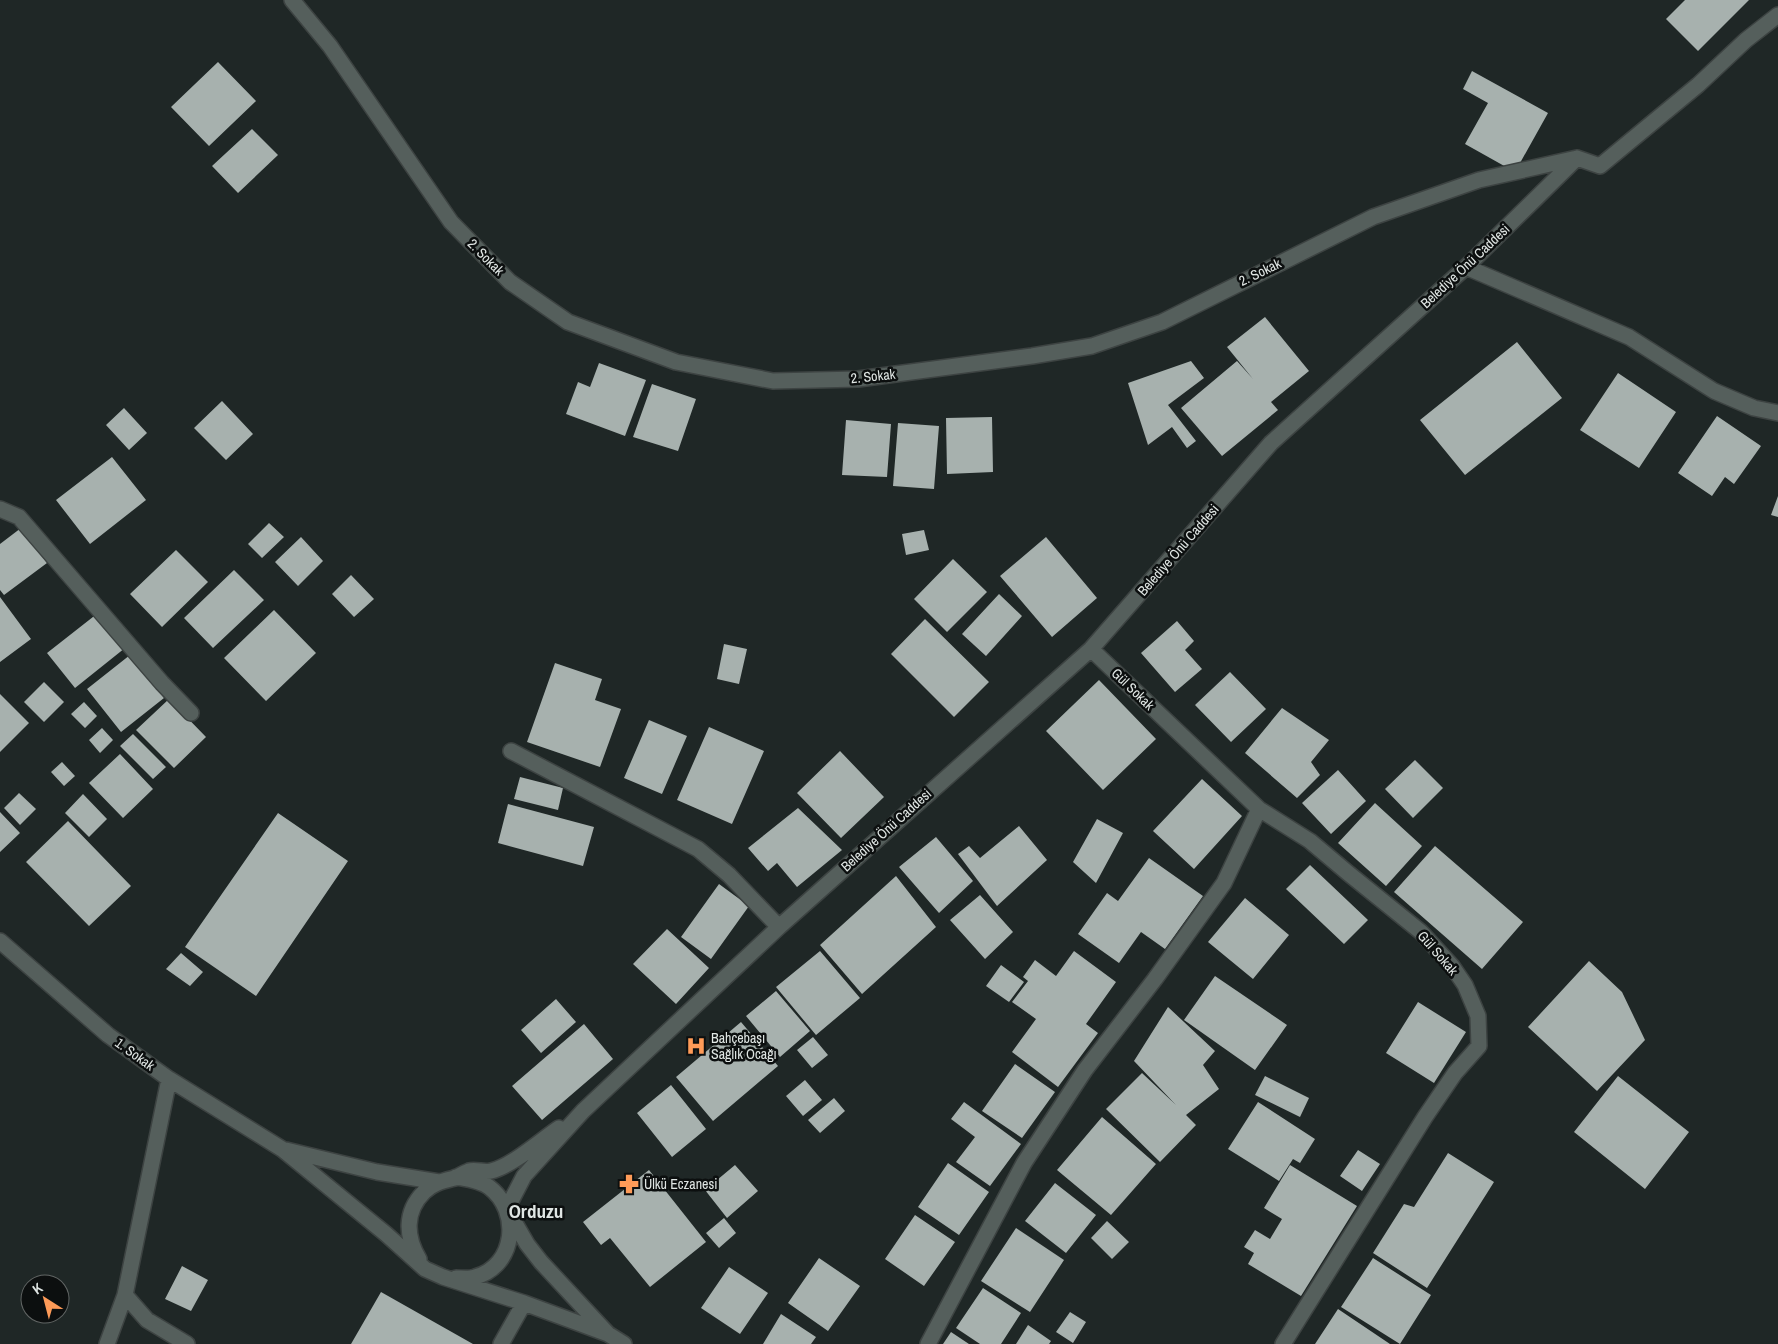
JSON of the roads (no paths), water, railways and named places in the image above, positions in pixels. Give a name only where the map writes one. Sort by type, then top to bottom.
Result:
[{"type":"street","name":"2. Sokak","points":[[292,0],[330,46],[451,222],[510,282],[568,322],[676,362],[773,381],[858,379],[1092,346],[1162,322],[1373,217],[1479,180],[1577,158]]},
{"type":"street","points":[[1577,158],[1600,166],[1698,85],[1746,40],[1778,14]]},
{"type":"street","name":"Belediye Önü Caddesi","points":[[583,1111],[779,926],[1091,649],[1271,443],[1466,267],[1577,158]]},
{"type":"street","points":[[1466,267],[1629,337],[1714,391],[1754,408],[1778,413]]},
{"type":"street","points":[[0,509],[19,517],[162,683],[191,713]]},
{"type":"street","name":"Gül Sokak","points":[[1091,649],[1259,809],[1310,840],[1421,932],[1452,966],[1465,985],[1478,1016],[1479,1046],[1455,1072],[1425,1117],[1283,1344]]},
{"type":"street","points":[[512,751],[698,849],[729,876],[779,926]]},
{"type":"street","points":[[928,1344],[1024,1164],[1085,1070],[1155,979],[1224,883],[1259,809]]},
{"type":"street","name":"1. Sokak","points":[[0,941],[108,1035],[169,1079],[282,1149]]},
{"type":"street","points":[[107,1344],[125,1295],[169,1079]]},
{"type":"street","points":[[583,1111],[524,1176],[508,1211],[511,1227],[509,1244],[501,1258],[490,1270],[475,1277],[443,1277],[419,1258],[410,1240],[408,1223],[414,1206],[424,1192],[439,1182],[470,1170],[491,1171],[512,1161],[583,1111]]},
{"type":"street","points":[[282,1149],[377,1172],[439,1182]]},
{"type":"street","points":[[282,1149],[386,1234],[425,1270],[524,1303],[608,1334],[624,1344]]},
{"type":"street","points":[[456,1177],[473,1179],[488,1186],[500,1197],[527,1244],[541,1262],[608,1334]]},
{"type":"street","points":[[125,1295],[147,1320],[186,1344]]},
{"type":"street","points":[[501,1344],[524,1303]]},
{"type":"place","name":"Bahçebaşı Sağlık Ocağı","points":[[696,1046]]},
{"type":"place","name":"Ülkü Eczanesi","points":[[629,1184]]},
{"type":"district","name":"Orduzu","points":[[536,1211]]}]
